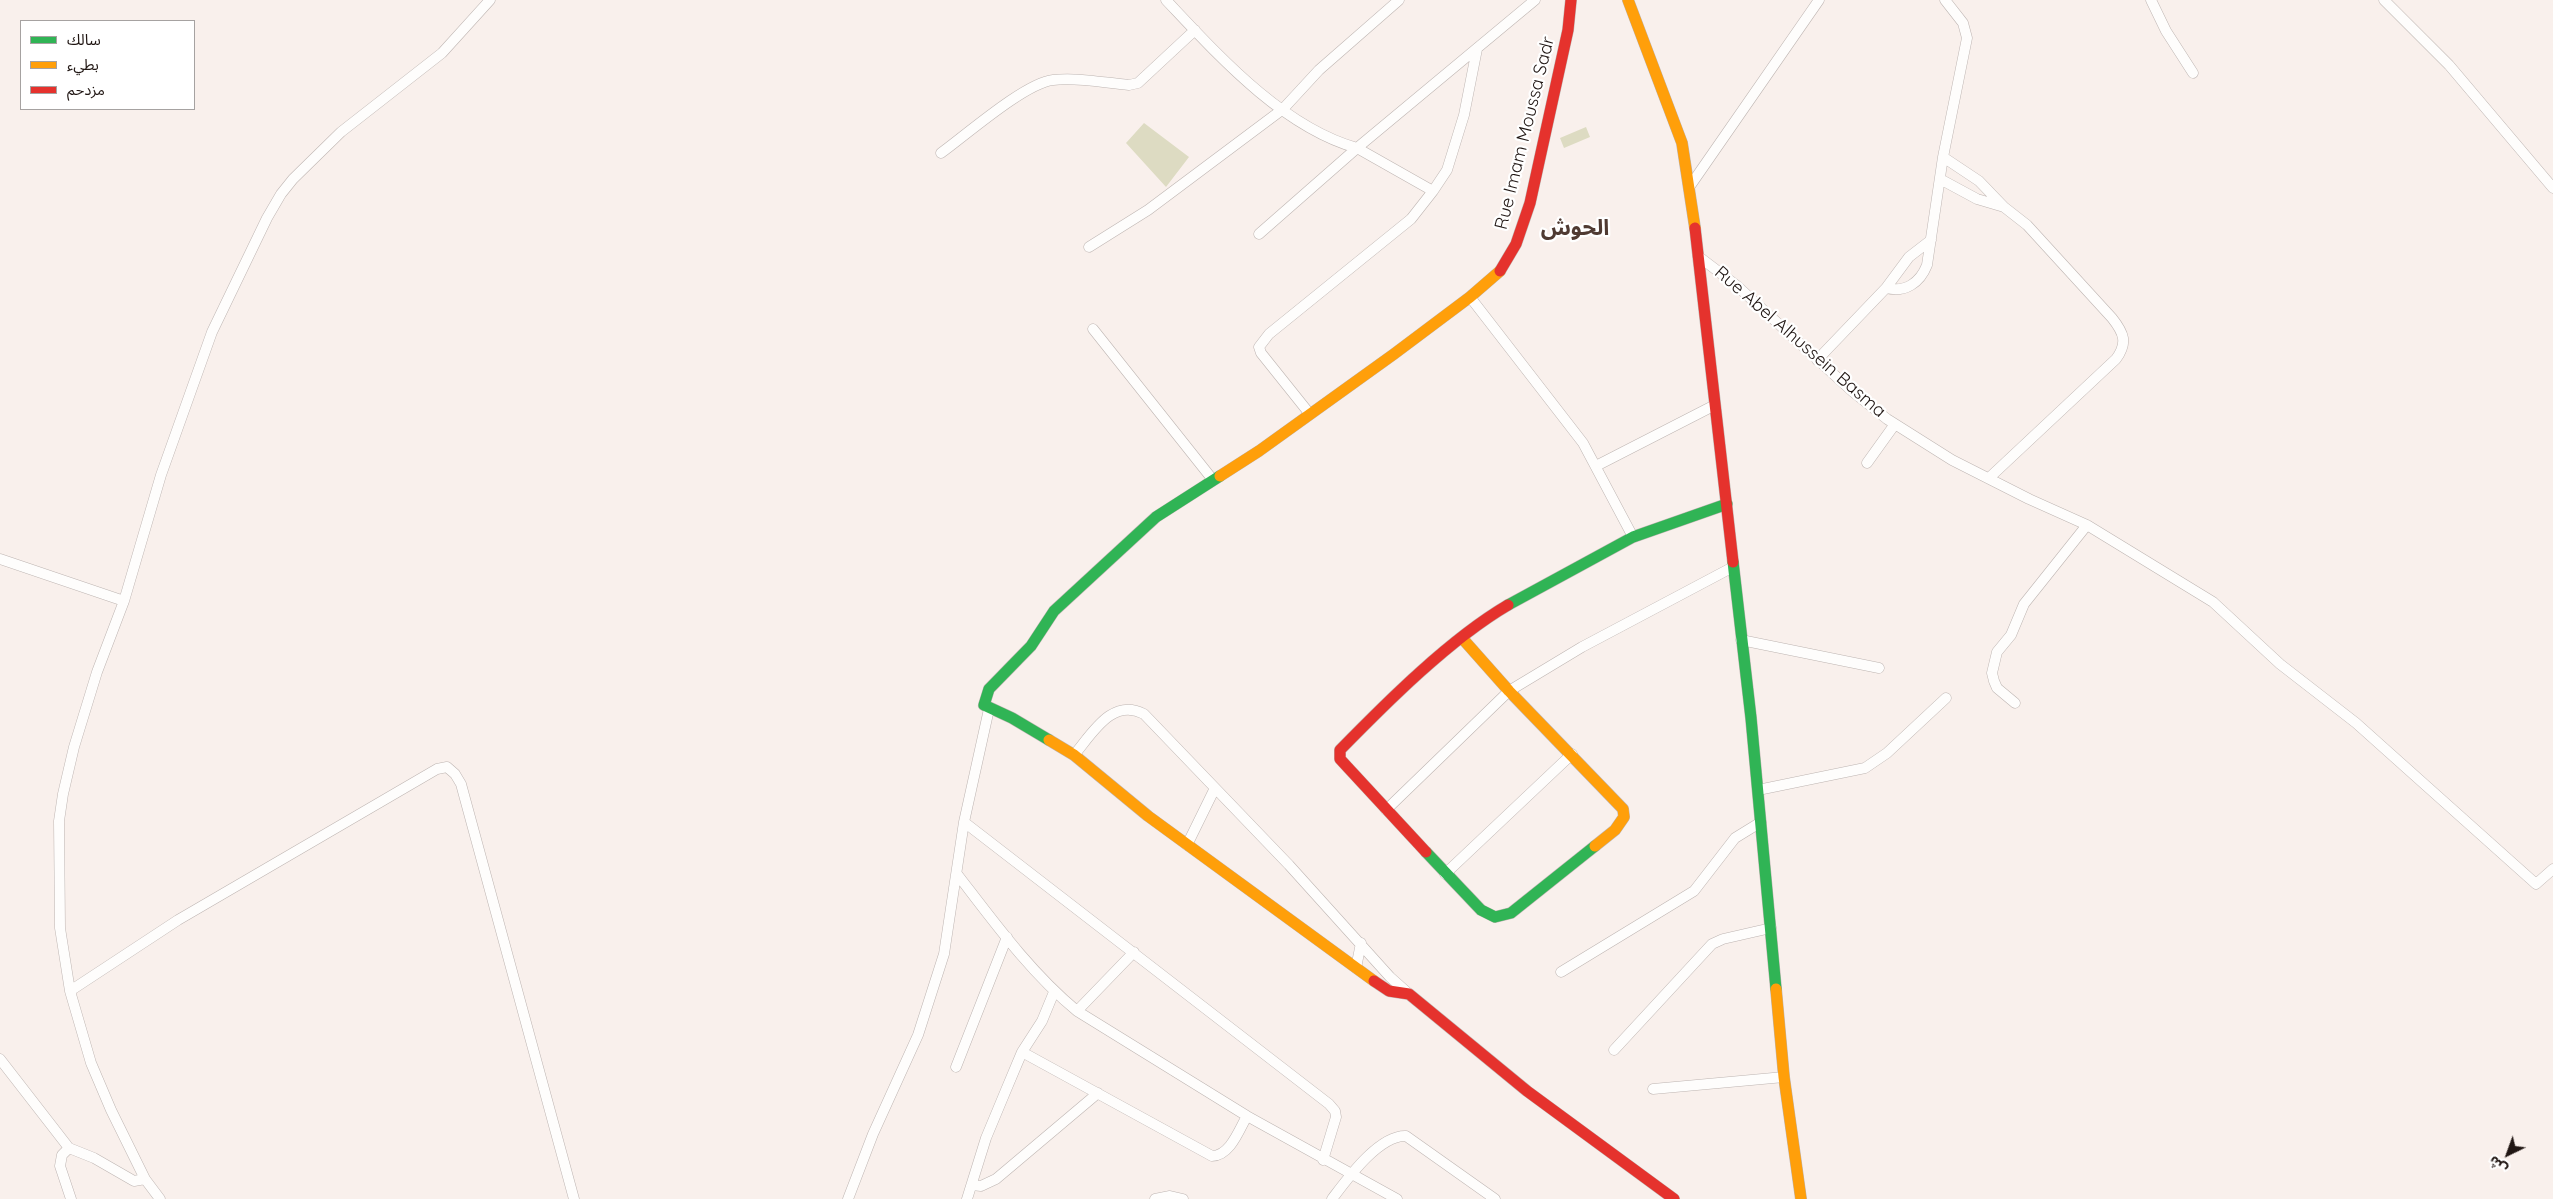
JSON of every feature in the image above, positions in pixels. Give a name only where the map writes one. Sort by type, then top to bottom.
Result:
[{"type":"street","points":[[160,1199],[145,1179],[111,1110],[91,1063],[70,991],[60,928],[59,820],[74,747],[98,672],[124,601],[164,466],[212,332],[267,218],[292,179],[341,132],[442,53],[490,0]]},
{"type":"street","points":[[1166,0],[1245,80],[1282,109],[1330,140],[1357,148],[1433,191]]},
{"type":"street","points":[[1089,247],[1148,210],[1282,109],[1319,70],[1399,0]]},
{"type":"street","points":[[1259,234],[1357,148],[1535,0]]},
{"type":"street","name":"Rue Imam Moussa Sadr","points":[[988,709],[984,705],[989,689],[1031,646],[1054,611],[1156,517],[1259,451],[1308,413],[1394,354],[1470,297],[1499,272],[1516,244],[1523,225],[1551,115],[1568,30],[1571,0]]},
{"type":"street","points":[[1628,0],[1682,143],[1690,186],[1758,790],[1784,1077],[1801,1199]]},
{"type":"street","points":[[1690,186],[1819,0]]},
{"type":"street","points":[[1886,288],[1895,290],[1919,280],[1927,265],[1943,157],[1967,38],[1963,23],[1945,0]]},
{"type":"street","points":[[2151,0],[2166,31],[2193,73]]},
{"type":"street","points":[[2384,0],[2449,65],[2553,188]]},
{"type":"street","points":[[941,153],[1028,90],[1047,81],[1064,80],[1129,85],[1138,83],[1194,30]]},
{"type":"street","points":[[1308,413],[1261,353],[1259,347],[1262,341],[1411,219],[1433,191],[1447,170],[1450,161],[1464,115],[1478,49]]},
{"type":"street","points":[[1943,157],[1979,180],[2004,207],[2045,243],[2112,318],[2123,336],[2124,343],[2116,359],[1989,478]]},
{"type":"street","points":[[1940,179],[1977,199],[2004,207]]},
{"type":"street","points":[[1817,360],[1886,288],[1909,257],[1930,240]]},
{"type":"street","name":"Rue Abel Alhussein Basma","points":[[1698,256],[1736,286],[1852,391],[1895,424],[1952,460],[2087,525],[2165,570],[2225,611],[2280,664],[2356,723],[2536,884],[2553,869]]},
{"type":"street","points":[[1470,297],[1567,420],[1596,466],[1633,537]]},
{"type":"street","points":[[1092,329],[1212,480]]},
{"type":"street","points":[[1596,466],[1715,405]]},
{"type":"street","points":[[1867,463],[1895,424]]},
{"type":"street","points":[[1462,638],[1509,691],[1572,754],[1623,809],[1624,817],[1615,830],[1511,913],[1503,916],[1488,915],[1446,874],[1340,759],[1340,750],[1375,714],[1462,638],[1505,607],[1633,537],[1727,504]]},
{"type":"street","points":[[2015,703],[1997,688],[1994,681],[1992,673],[1997,652],[2011,635],[2024,604],[2087,525]]},
{"type":"street","points":[[0,559],[124,601]]},
{"type":"street","points":[[1386,810],[1509,691],[1582,647],[1733,567]]},
{"type":"street","points":[[1742,640],[1879,668]]},
{"type":"street","points":[[1758,790],[1865,768],[1887,753],[1946,698]]},
{"type":"street","points":[[1074,756],[1110,715],[1126,708],[1135,709],[1162,731],[1361,943],[1390,977],[1527,1092],[1674,1199]]},
{"type":"street","points":[[848,1199],[873,1134],[918,1035],[944,954],[964,822],[988,709],[1012,718],[1074,756],[1148,816],[1356,968],[1389,990],[1409,994]]},
{"type":"street","points":[[1446,874],[1572,754]]},
{"type":"street","points":[[70,991],[178,920],[437,769],[447,768],[456,774],[460,784],[574,1199]]},
{"type":"street","points":[[1187,845],[1215,788]]},
{"type":"street","points":[[964,822],[1329,1104],[1335,1110],[1336,1117],[1323,1160]]},
{"type":"street","points":[[1561,972],[1694,891],[1736,838],[1761,822]]},
{"type":"street","points":[[957,874],[1054,992],[1077,1011],[1247,1116],[1350,1175],[1397,1199]]},
{"type":"street","points":[[1614,1050],[1712,944],[1723,939],[1770,928]]},
{"type":"street","points":[[956,1067],[1007,937]]},
{"type":"street","points":[[1356,968],[1361,943]]},
{"type":"street","points":[[1077,1011],[1134,952]]},
{"type":"street","points":[[967,1199],[986,1138],[1022,1052],[1042,1021],[1054,992]]},
{"type":"street","points":[[1022,1052],[1212,1156],[1220,1156],[1226,1151],[1247,1116]]},
{"type":"street","points":[[0,1059],[69,1148],[87,1154],[134,1181],[145,1179]]},
{"type":"street","points":[[1653,1089],[1784,1077]]},
{"type":"street","points":[[972,1185],[981,1186],[996,1179],[1098,1093]]},
{"type":"street","points":[[1332,1199],[1350,1175],[1382,1144],[1396,1135],[1406,1136],[1495,1199]]},
{"type":"street","points":[[69,1148],[62,1155],[60,1166],[71,1199]]},
{"type":"street","points":[[1155,1199],[1170,1196],[1184,1199]]},
{"type":"shaded area","points":[[1144,123],[1189,157],[1166,187],[1126,143]]},
{"type":"shaded area","points":[[1586,127],[1590,137],[1564,148],[1560,138]]},
{"type":"traffic: fast","points":[[1049,740],[1012,718],[984,705],[989,689],[1031,646],[1054,611],[1156,517],[1220,476]]},
{"type":"traffic: fast","points":[[1508,605],[1633,537],[1727,504]]},
{"type":"traffic: fast","points":[[1733,562],[1751,718],[1776,989]]},
{"type":"traffic: fast","points":[[1426,852],[1481,910],[1495,917],[1511,913],[1595,846]]},
{"type":"traffic: slow","points":[[1628,0],[1682,143],[1695,228]]},
{"type":"traffic: slow","points":[[1220,476],[1259,451],[1394,354],[1470,297],[1500,271]]},
{"type":"traffic: slow","points":[[1462,638],[1509,691],[1623,809],[1624,817],[1615,830],[1595,846]]},
{"type":"traffic: slow","points":[[1049,740],[1074,755],[1148,816],[1374,981]]},
{"type":"traffic: slow","points":[[1776,989],[1784,1077],[1801,1199]]},
{"type":"traffic: jam","points":[[1500,271],[1516,244],[1530,203],[1568,30],[1571,0]]},
{"type":"traffic: jam","points":[[1695,228],[1733,562]]},
{"type":"traffic: jam","points":[[1426,852],[1340,759],[1340,750],[1442,653],[1464,635],[1508,605]]},
{"type":"traffic: jam","points":[[1374,981],[1389,991],[1409,994],[1527,1091],[1674,1199]]},
{"type":"district","name":"الحوش","points":[[1575,228]]}]
